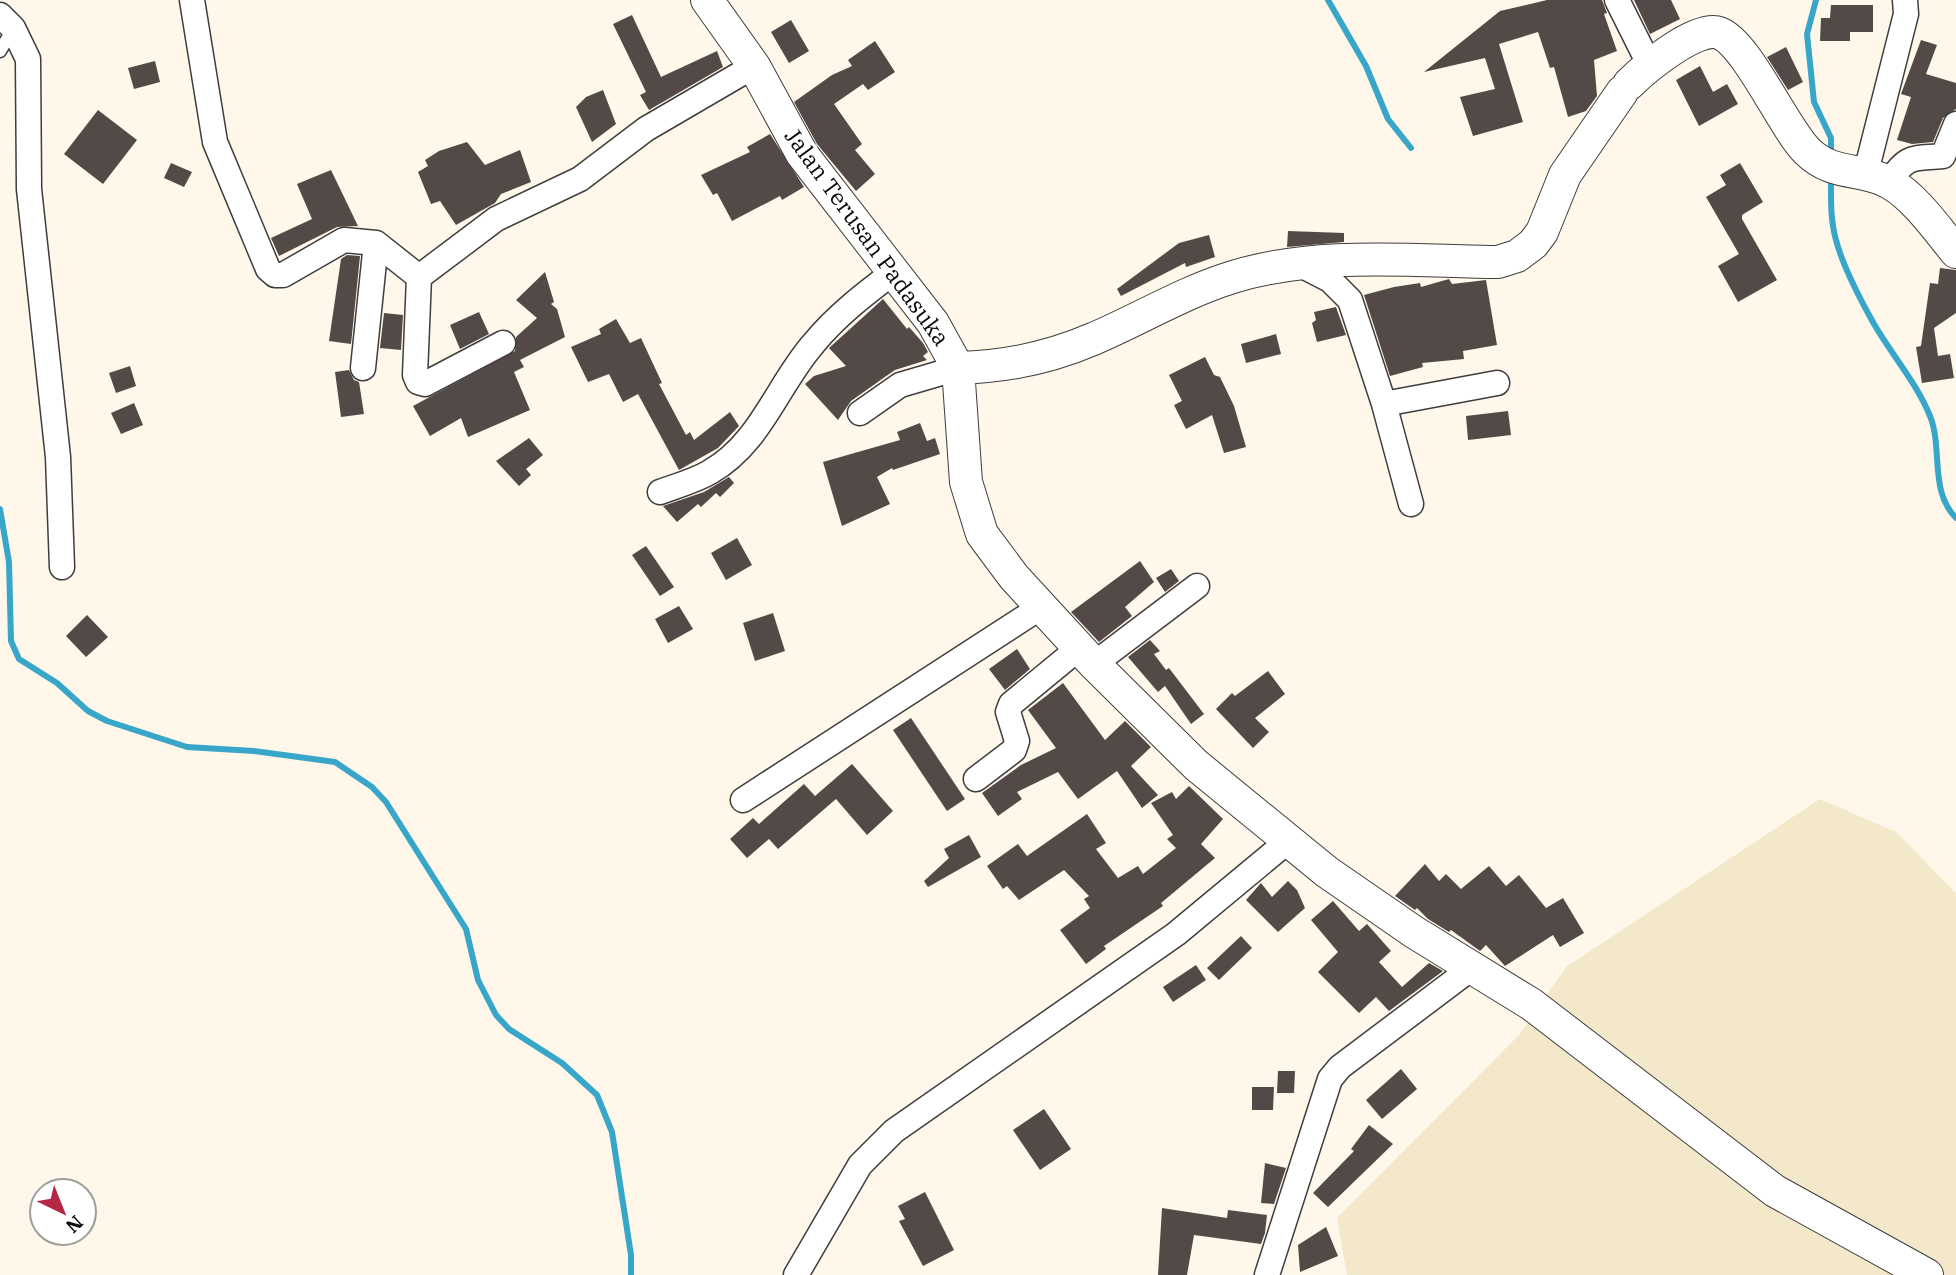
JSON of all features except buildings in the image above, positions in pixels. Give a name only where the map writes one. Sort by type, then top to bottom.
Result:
[{"type":"street","points":[[192,0],[215,142],[268,269],[275,275],[283,275],[344,240],[376,243],[419,277]]},
{"type":"street","name":"Jalan Terusan Padasuka","points":[[707,0],[754,66],[802,153],[933,323],[958,368]]},
{"type":"street","points":[[1618,0],[1633,80]]},
{"type":"street","points":[[1877,179],[1906,14],[1905,0]]},
{"type":"street","points":[[7,22],[28,59],[29,189],[58,457],[62,568]]},
{"type":"street","points":[[860,413],[900,385],[958,368],[1007,364],[1090,341],[1143,313],[1234,277],[1300,264],[1498,262],[1517,257],[1533,244],[1542,232],[1564,175],[1633,80],[1709,31],[1720,33],[1743,57],[1805,149],[1825,166],[1877,179],[1925,215],[1956,252]]},
{"type":"street","points":[[419,277],[496,219],[580,178],[646,129],[754,66]]},
{"type":"street","points":[[1877,179],[1914,156],[1942,156],[1956,124]]},
{"type":"street","points":[[363,368],[376,243]]},
{"type":"street","points":[[1300,264],[1329,280],[1350,300],[1384,404],[1411,504]]},
{"type":"street","points":[[660,492],[709,473],[729,458],[764,420],[812,344],[859,299],[895,271]]},
{"type":"street","points":[[419,277],[415,375],[418,382],[425,384],[503,343]]},
{"type":"street","points":[[958,368],[966,482],[977,523],[992,549],[1041,607],[1172,744],[1288,841],[1369,902],[1564,1028],[1775,1191],[1927,1275]]},
{"type":"street","points":[[1384,404],[1497,383]]},
{"type":"street","points":[[976,779],[1014,750],[1017,741],[1008,712],[1011,704],[1197,586]]},
{"type":"street","points":[[743,800],[1041,607]]},
{"type":"street","points":[[796,1275],[860,1165],[894,1131],[1176,934],[1288,841]]},
{"type":"street","points":[[1265,1271],[1330,1079],[1340,1067],[1473,967]]},
{"type":"lane","points":[[0,51],[7,22]]},
{"type":"shaded area","points":[[1820,799],[1896,832],[1956,893],[1956,1275],[1347,1275],[1337,1218],[1520,1034],[1566,967]]},
{"type":"waterway","points":[[1328,0],[1366,66],[1388,119],[1411,148]]},
{"type":"waterway","points":[[1816,0],[1807,34],[1814,102],[1831,138],[1831,155]]},
{"type":"waterway","points":[[1831,176],[1833,224],[1843,261],[1874,324],[1911,380],[1930,416],[1934,428],[1942,495],[1956,518]]},
{"type":"waterway","points":[[0,509],[9,562],[11,641],[19,659],[57,683],[88,711],[107,721],[187,747],[254,751],[335,762],[372,787],[386,802],[466,929],[478,980],[496,1015],[509,1029],[562,1063],[597,1095],[612,1132],[631,1255],[631,1275]]}]
